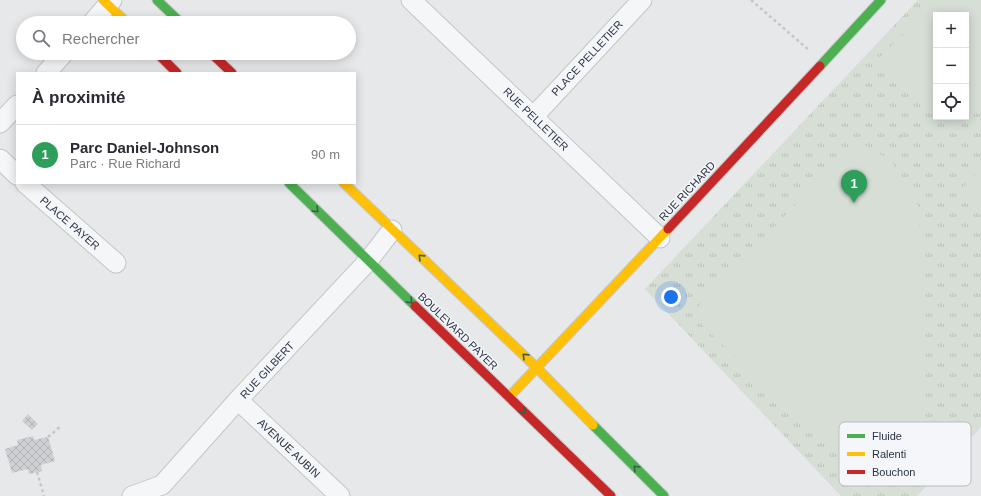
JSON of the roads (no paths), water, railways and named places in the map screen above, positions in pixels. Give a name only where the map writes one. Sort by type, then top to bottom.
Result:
[{"type":"street","points":[[157,0],[174,16]]},
{"type":"street","name":"RUE PELLETIER","points":[[411,0],[660,238]]},
{"type":"street","name":"PLACE PELLETIER","points":[[533,117],[642,0]]},
{"type":"street","name":"RUE RICHARD","points":[[509,397],[660,238],[881,0]]},
{"type":"street","points":[[97,16],[108,2],[120,16]]},
{"type":"street","points":[[47,72],[58,60]]},
{"type":"street","points":[[164,60],[176,72]]},
{"type":"street","points":[[219,60],[231,72]]},
{"type":"street","points":[[0,123],[16,106]]},
{"type":"street","points":[[0,159],[16,175]]},
{"type":"street","name":"PLACE PAYER","points":[[26,184],[116,263]]},
{"type":"street","name":"BOULEVARD PAYER","points":[[290,184],[612,496]]},
{"type":"street","points":[[345,184],[537,368],[664,496]]},
{"type":"street","name":"RUE GILBERT","points":[[132,496],[162,485],[238,400],[368,261],[392,230]]},
{"type":"street","name":"AVENUE AUBIN","points":[[238,400],[340,496]]},
{"type":"place","name":"Parc Daniel-Johnson","points":[[854,203]]}]
